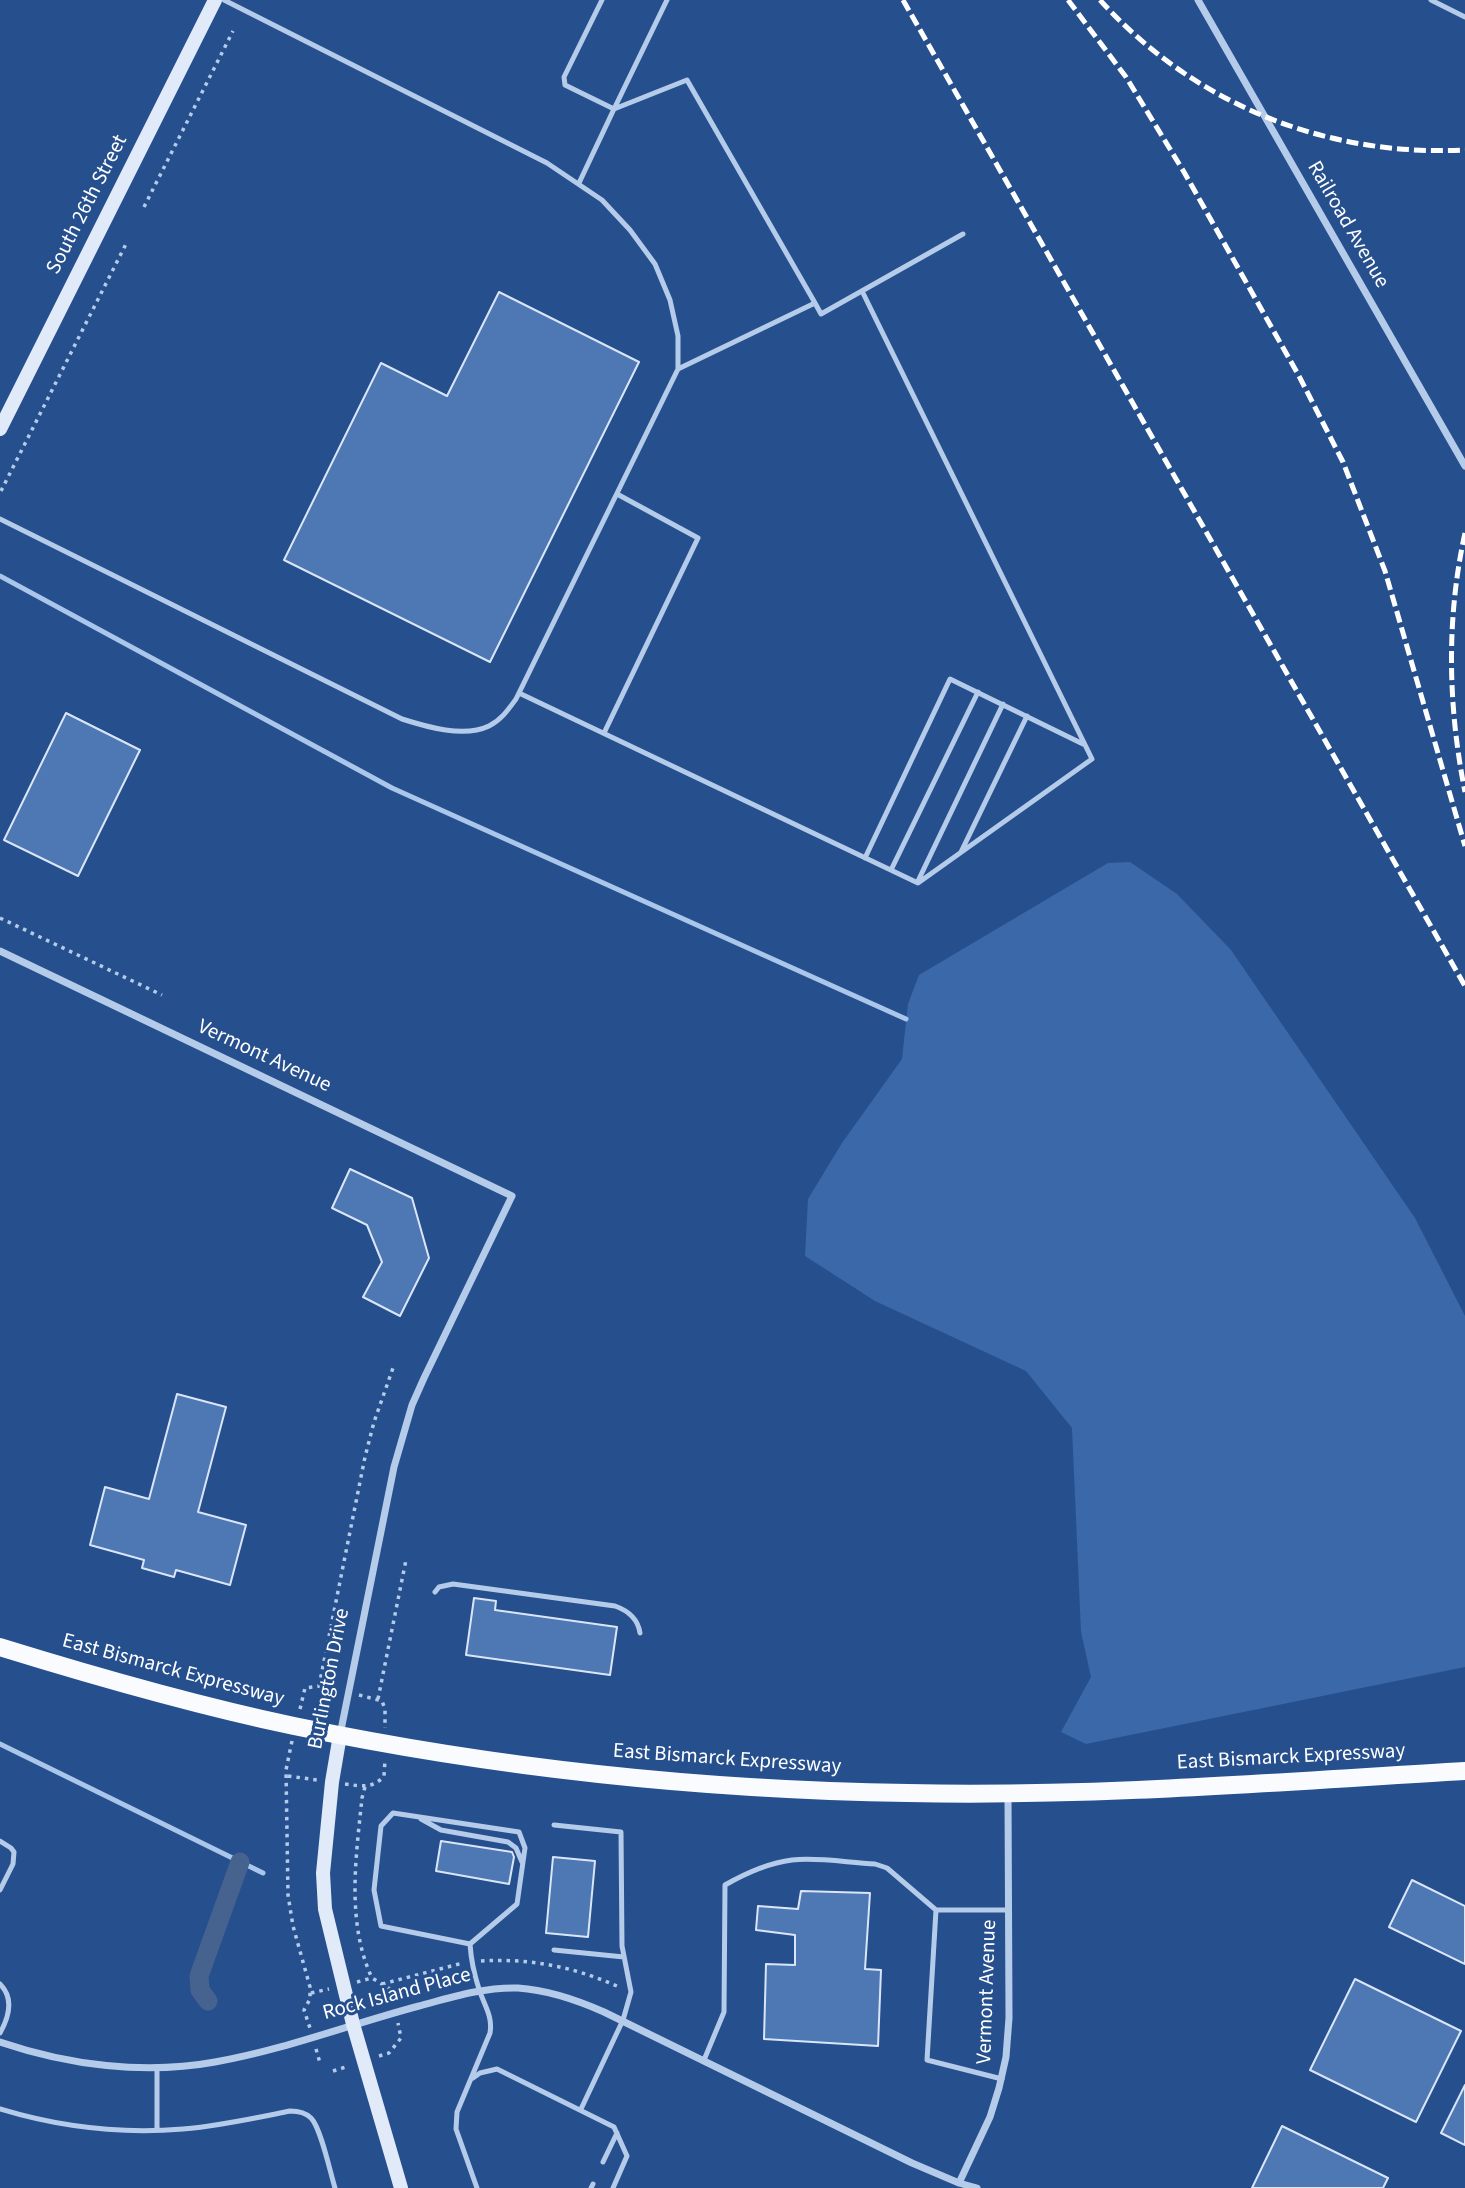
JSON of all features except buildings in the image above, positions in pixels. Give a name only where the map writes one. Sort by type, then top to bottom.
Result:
[{"type":"main road","name":"East Bismarck Expressway","points":[[0,1647],[180,1699],[295,1726],[498,1761],[658,1780],[813,1791],[1008,1794],[1465,1771]]},
{"type":"street","name":"South 26th Street","points":[[0,429],[215,0]]},
{"type":"street","name":"Railroad Avenue","points":[[1198,0],[1465,466]]},
{"type":"street","name":"Vermont Avenue","points":[[0,951],[512,1196]]},
{"type":"street","name":"Burlington Drive","points":[[401,2188],[353,2024],[329,1927],[323,1891],[332,1782],[394,1467],[412,1405],[512,1196]]},
{"type":"street","name":"Vermont Avenue","points":[[959,2183],[985,2128],[1002,2079],[1008,2028],[1008,1794]]},
{"type":"street","name":"Rock Island Place","points":[[0,2042],[52,2057],[118,2066],[157,2067],[213,2062],[251,2055],[479,1990],[520,1988],[552,1993],[587,2004],[912,2163],[977,2188]]},
{"type":"lane","points":[[0,519],[402,719],[446,730],[467,731],[488,727],[505,715],[519,693],[678,369],[678,336],[670,300],[655,264],[630,230],[602,200],[547,163],[224,0]]},
{"type":"lane","points":[[601,0],[564,77],[565,85],[614,109],[687,80],[821,314],[963,234]]},
{"type":"lane","points":[[579,183],[667,0]]},
{"type":"lane","points":[[1431,0],[1465,17]]},
{"type":"lane","points":[[862,291],[1092,759],[918,883]]},
{"type":"lane","points":[[678,369],[815,303]]},
{"type":"lane","points":[[604,733],[698,538],[617,494]]},
{"type":"lane","points":[[865,858],[950,679],[1084,744]]},
{"type":"lane","points":[[891,870],[978,692]]},
{"type":"lane","points":[[519,693],[918,883]]},
{"type":"lane","points":[[918,883],[1003,704]]},
{"type":"lane","points":[[960,852],[1027,716]]},
{"type":"lane","points":[[435,1592],[439,1587],[453,1584],[615,1606],[637,1621],[640,1633]]},
{"type":"lane","points":[[393,1814],[519,1832],[525,1848],[517,1904],[470,1944],[381,1926],[374,1891],[381,1826],[393,1814]]},
{"type":"lane","points":[[419,1817],[440,1830],[508,1842],[516,1848],[523,1865]]},
{"type":"lane","points":[[554,1825],[621,1832],[622,1946],[631,1992],[623,2020],[581,2109]]},
{"type":"lane","points":[[0,1841],[11,1848],[14,1859],[0,1890]]},
{"type":"lane","points":[[704,2060],[724,2012],[725,1885],[748,1872],[795,1860],[876,1864],[887,1868],[936,1910],[1009,1910]]},
{"type":"lane","points":[[936,1910],[927,2060],[1002,2079]]},
{"type":"lane","points":[[470,1944],[471,1962],[492,2022],[490,2033],[457,2112],[456,2129],[477,2188]]},
{"type":"lane","points":[[554,1950],[624,1957]]},
{"type":"lane","points":[[0,1984],[8,1996],[9,2007],[0,2033]]},
{"type":"lane","points":[[157,2067],[157,2130]]},
{"type":"lane","points":[[470,2080],[480,2073],[497,2069],[614,2127],[627,2156],[613,2188]]},
{"type":"lane","points":[[0,2109],[74,2125],[157,2130],[198,2127],[290,2111],[302,2112],[309,2115],[317,2126],[335,2188]]},
{"type":"lane","points":[[603,2162],[617,2133]]},
{"type":"path","points":[[144,207],[233,30]]},
{"type":"path","points":[[1,491],[126,244]]},
{"type":"path","points":[[0,918],[162,995]]},
{"type":"path","points":[[319,1686],[365,1457],[394,1368]]},
{"type":"path","points":[[378,1699],[406,1560]]},
{"type":"path","points":[[288,1776],[288,1895],[293,1927],[310,1987],[310,1999],[304,2010],[320,2063]]},
{"type":"path","points":[[333,2071],[389,2053],[401,2038],[390,1989],[372,1978],[362,1945],[354,1878],[365,1787]]},
{"type":"path","points":[[380,1984],[471,1962],[520,1960],[587,1973],[631,1992]]},
{"type":"shaded area","points":[[1130,862],[1177,894],[1231,950],[1415,1218],[1465,1316],[1465,1667],[1086,1744],[1061,1732],[1091,1677],[1081,1632],[1072,1428],[1026,1371],[875,1301],[805,1256],[808,1199],[842,1143],[902,1059],[908,1004],[919,975],[1108,863]]},
{"type":"waterway","points":[[0,576],[392,788],[906,1019]]},
{"type":"waterway","points":[[0,1744],[263,1873]]},
{"type":"waterway","points":[[208,2001],[200,1990],[199,1976],[240,1862]]},
{"type":"railway","points":[[903,0],[1465,986]]},
{"type":"railway","points":[[1068,0],[1126,77],[1184,172],[1299,376],[1343,462],[1385,571],[1465,846]]},
{"type":"railway","points":[[1100,0],[1137,37],[1177,68],[1220,95],[1265,117],[1313,133],[1362,144],[1413,150],[1465,150]]},
{"type":"railway","points":[[1465,533],[1455,598],[1451,663],[1455,728],[1465,792]]}]
